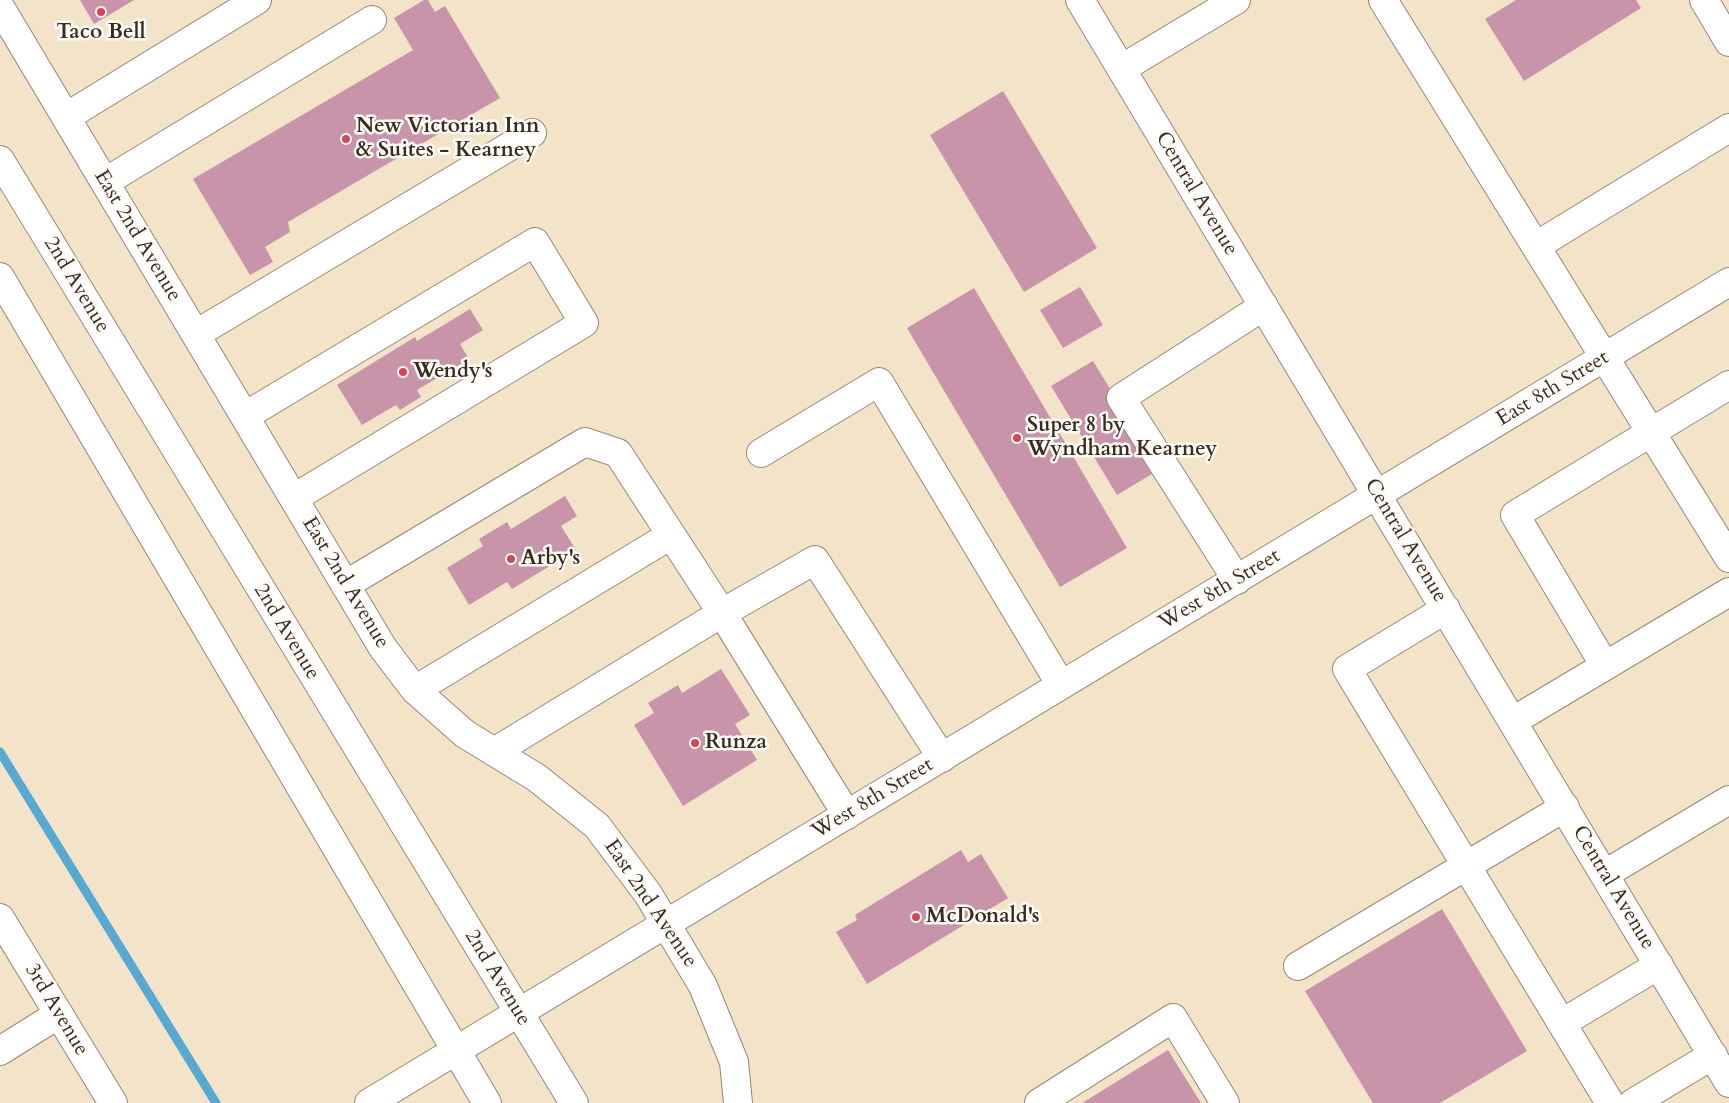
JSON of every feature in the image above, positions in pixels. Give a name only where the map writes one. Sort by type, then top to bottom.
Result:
[{"type":"street","points":[[66,117],[257,0]]},
{"type":"street","name":"Central Avenue","points":[[1080,0],[1724,1071]]},
{"type":"street","points":[[1121,69],[1236,0]]},
{"type":"street","points":[[1383,0],[1729,558]]},
{"type":"street","points":[[1704,0],[1729,42]]},
{"type":"street","name":"East 2nd Avenue","points":[[0,7],[383,648],[415,690],[465,734],[536,778],[597,826],[648,894],[704,986],[734,1062],[738,1103]]},
{"type":"street","points":[[104,182],[372,20]]},
{"type":"street","points":[[1536,246],[1729,128]]},
{"type":"street","points":[[196,334],[532,133]]},
{"type":"street","name":"2nd Avenue","points":[[0,160],[574,1103]]},
{"type":"street","points":[[245,416],[534,242],[584,324],[294,498]]},
{"type":"street","points":[[0,276],[488,1103]]},
{"type":"street","name":"East 8th Street","points":[[1378,495],[1729,282]]},
{"type":"street","points":[[1237,580],[1121,398],[1264,306]]},
{"type":"street","points":[[761,453],[879,382],[1061,685]]},
{"type":"street","points":[[1605,666],[1515,515],[1729,385]]},
{"type":"street","points":[[345,585],[585,442],[618,453],[722,613],[847,815]]},
{"type":"street","name":"West 8th Street","points":[[369,1103],[1378,495]]},
{"type":"street","points":[[415,690],[671,535]]},
{"type":"street","points":[[494,752],[722,613],[815,560],[942,758]]},
{"type":"street","points":[[1513,721],[1729,592]]},
{"type":"street","points":[[1446,609],[1347,669],[1610,1103]]},
{"type":"street","points":[[1605,874],[1729,800]]},
{"type":"street","points":[[1298,966],[1564,807]]},
{"type":"street","name":"3rd Avenue","points":[[0,918],[113,1103]]},
{"type":"street","points":[[1562,1023],[1659,965]]},
{"type":"street","points":[[0,1051],[59,1014]]},
{"type":"street","points":[[1038,1103],[1173,1018],[1225,1103]]},
{"type":"street","points":[[1633,1103],[1724,1071]]},
{"type":"building","name":"Taco Bell","points":[[80,0],[134,0],[94,24]]},
{"type":"building","name":"New Victorian Inn & Suites - Kearney","points":[[424,0],[428,0],[435,12],[445,6],[500,98],[288,222],[290,232],[265,247],[273,262],[250,275],[193,179],[413,50],[394,18]]},
{"type":"building","points":[[1516,0],[1636,0],[1641,8],[1524,81],[1485,19]]},
{"type":"building","points":[[1003,91],[1097,248],[1024,292],[930,135]]},
{"type":"building","points":[[1080,287],[1103,325],[1063,348],[1040,310]]},
{"type":"building","name":"Super 8 by Wyndham Kearney","points":[[974,288],[1127,548],[1060,587],[907,328]]},
{"type":"building","name":"Wendy's","points":[[470,309],[483,330],[460,344],[469,359],[417,390],[421,397],[400,410],[396,405],[362,425],[337,385],[415,337],[417,341]]},
{"type":"building","points":[[1093,361],[1123,410],[1116,414],[1152,474],[1117,495],[1051,386]]},
{"type":"building","name":"Arby's","points":[[565,496],[577,516],[561,526],[576,550],[512,589],[507,582],[469,605],[447,568],[483,546],[479,539],[507,522],[511,529]]},
{"type":"building","name":"Runza","points":[[721,669],[750,715],[735,724],[757,760],[683,806],[634,725],[654,713],[648,703],[678,685],[682,693]]},
{"type":"building","name":"McDonald's","points":[[961,850],[968,862],[981,854],[1008,898],[867,984],[836,932],[857,920],[855,915]]},
{"type":"building","points":[[1442,909],[1527,1051],[1440,1103],[1373,1103],[1305,991]]},
{"type":"building","points":[[1168,1050],[1201,1103],[1082,1103]]},
{"type":"waterway","points":[[0,752],[216,1103]]},
{"type":"place","name":"Taco Bell","points":[[101,12]]},
{"type":"place","name":"New Victorian Inn & Suites - Kearney","points":[[346,139]]},
{"type":"place","name":"Wendy's","points":[[403,372]]},
{"type":"place","name":"Super 8 by Wyndham Kearney","points":[[1017,438]]},
{"type":"place","name":"Arby's","points":[[511,559]]},
{"type":"place","name":"Runza","points":[[695,743]]},
{"type":"place","name":"McDonald's","points":[[916,917]]}]
